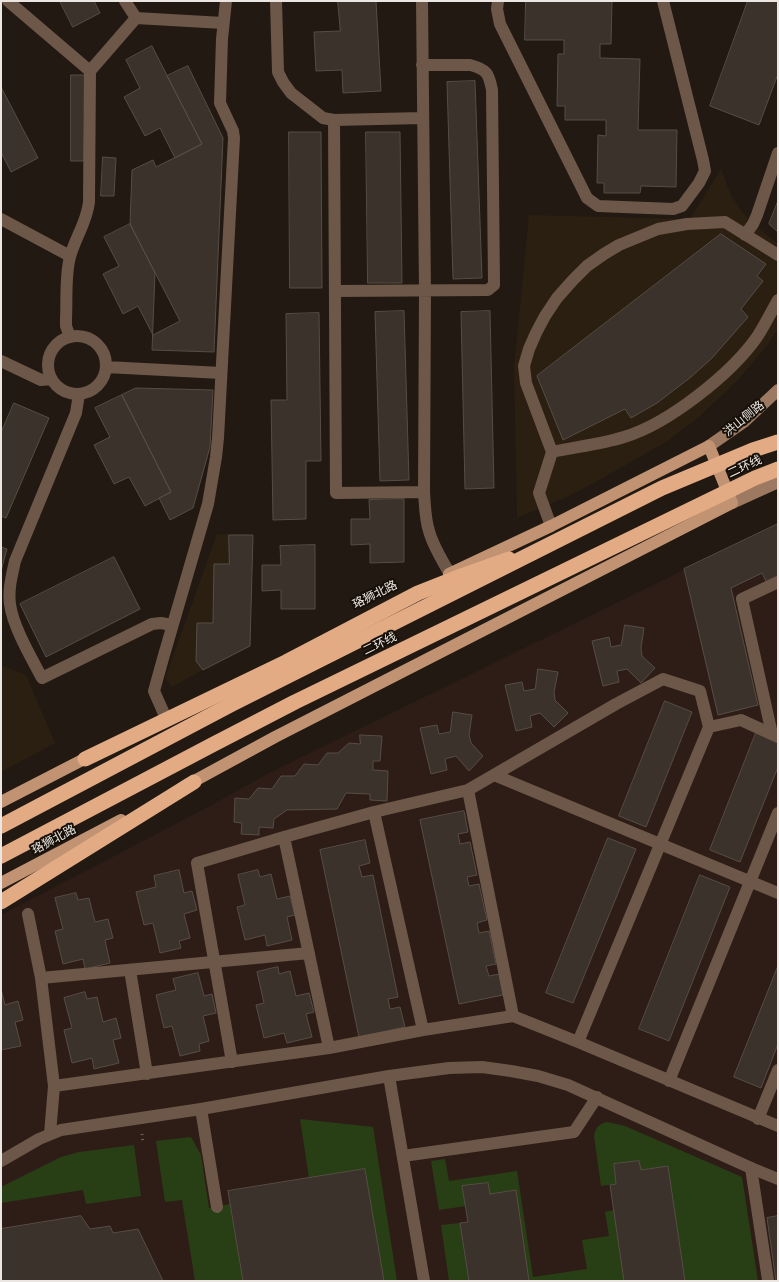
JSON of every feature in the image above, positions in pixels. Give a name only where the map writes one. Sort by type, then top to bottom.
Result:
[{"type":"highway","name":"二环线","points":[[1,826],[241,700],[662,488],[753,450],[778,442]]},
{"type":"highway","name":"二环线","points":[[1,856],[295,702],[778,469]]},
{"type":"highway","points":[[85,759],[286,662],[418,593],[542,548]]},
{"type":"highway","points":[[1,902],[194,782]]},
{"type":"main road","name":"洪山侧路","points":[[709,446],[745,421],[778,390]]},
{"type":"main road","points":[[709,446],[732,503]]},
{"type":"main road","name":"珞狮北路","points":[[1,802],[358,618],[551,526],[709,446]]},
{"type":"main road","name":"珞狮北路","points":[[1,883],[194,782],[275,737],[732,503],[778,482]]},
{"type":"street","points":[[8,1],[90,71]]},
{"type":"street","points":[[125,1],[136,18]]},
{"type":"street","points":[[165,716],[154,691],[208,504],[218,438],[234,138],[233,131],[220,103],[223,23],[226,1]]},
{"type":"street","points":[[276,1],[278,72],[282,82],[291,93],[323,118],[334,120],[423,118]]},
{"type":"street","points":[[422,1],[425,291],[424,492],[426,521],[429,533],[450,574]]},
{"type":"street","points":[[498,1],[497,9],[500,24],[587,198],[598,206],[673,209],[682,206],[700,183],[705,171],[663,1]]},
{"type":"street","points":[[70,337],[66,326],[68,265],[88,210],[90,71],[136,18]]},
{"type":"street","points":[[136,18],[223,23]]},
{"type":"street","points":[[335,291],[488,290],[494,285],[492,90],[490,78],[486,71],[470,65],[422,65]]},
{"type":"street","points":[[334,120],[336,493],[424,492]]},
{"type":"street","points":[[745,235],[758,215],[778,153]]},
{"type":"street","points":[[1,218],[70,256]]},
{"type":"street","points":[[551,526],[539,493],[552,452],[526,383],[524,366],[536,333],[557,298],[587,266],[619,245],[658,229],[687,224],[725,222],[778,255]]},
{"type":"street","points":[[552,452],[624,437],[664,418],[689,402],[731,368],[746,351],[758,336],[778,300]]},
{"type":"street","points":[[84,336],[94,341],[100,348],[105,357],[106,367],[104,376],[92,390],[74,394],[65,392],[51,379],[48,361],[51,352],[65,338],[84,336]]},
{"type":"street","points":[[1,361],[41,380],[51,379]]},
{"type":"street","points":[[106,367],[221,373]]},
{"type":"street","points":[[79,394],[76,413],[15,562],[10,602],[16,626],[42,678],[152,624],[172,625]]},
{"type":"street","points":[[775,735],[742,599],[778,582]]},
{"type":"street","points":[[232,1062],[197,863],[374,812],[468,790],[616,704],[663,679],[700,692],[709,727],[578,1042]]},
{"type":"street","points":[[709,727],[741,720],[775,735]]},
{"type":"street","points":[[494,775],[778,892]]},
{"type":"street","points":[[468,790],[514,1016]]},
{"type":"street","points":[[374,812],[423,1030]]},
{"type":"street","points":[[669,1081],[778,812]]},
{"type":"street","points":[[284,837],[329,1048]]},
{"type":"street","points":[[28,914],[42,978],[54,1086],[50,1134]]},
{"type":"street","points":[[42,978],[309,953]]},
{"type":"street","points":[[130,970],[147,1074]]},
{"type":"street","points":[[54,1086],[329,1048],[423,1030],[514,1016],[778,1126]]},
{"type":"street","points":[[1,1160],[39,1138],[61,1130],[201,1109],[389,1076],[449,1068],[482,1067],[538,1076],[568,1085],[778,1179]]},
{"type":"street","points":[[758,1119],[778,1070]]},
{"type":"street","points":[[389,1076],[424,1281]]},
{"type":"street","points":[[403,1156],[574,1132],[596,1097]]},
{"type":"street","points":[[201,1109],[217,1207]]},
{"type":"street","points":[[751,1168],[768,1280]]},
{"type":"shaded area","points":[[721,169],[731,195],[743,213],[753,224],[778,244],[778,329],[766,347],[738,380],[699,417],[666,442],[569,496],[517,518],[514,367],[529,215],[690,219]]},
{"type":"shaded area","points":[[778,524],[778,1281],[1,1281],[1,915],[212,805],[269,773]]},
{"type":"shaded area","points":[[217,534],[253,535],[250,646],[172,687],[165,678]]},
{"type":"shaded area","points":[[1,665],[26,675],[55,743],[1,772]]},
{"type":"green space","points":[[300,1119],[373,1127],[397,1281],[384,1281],[365,1169],[309,1178]]},
{"type":"green space","points":[[607,1122],[625,1126],[742,1177],[758,1281],[685,1281],[668,1166],[641,1170],[639,1161],[614,1164],[616,1184],[601,1186],[594,1136],[598,1127]]},
{"type":"green space","points":[[191,1137],[201,1155],[209,1208],[230,1204],[243,1281],[195,1281],[182,1200],[165,1202],[156,1141]]},
{"type":"green space","points":[[134,1145],[141,1196],[86,1204],[83,1190],[1,1203],[1,1187],[61,1157],[79,1152]]},
{"type":"green space","points":[[445,1159],[449,1181],[517,1171],[533,1277],[587,1269],[582,1240],[609,1236],[605,1212],[614,1210],[624,1281],[529,1281],[516,1190],[490,1194],[488,1183],[463,1186],[466,1206],[439,1210],[431,1161]]},
{"type":"green space","points":[[460,1223],[469,1281],[449,1281],[441,1225]]},
{"type":"building","points":[[60,1],[94,1],[100,13],[73,27]]},
{"type":"building","points":[[338,1],[376,1],[381,91],[343,93],[342,70],[316,71],[314,32],[340,31]]},
{"type":"building","points":[[526,1],[612,1],[611,44],[600,44],[600,58],[640,59],[638,130],[677,130],[676,187],[641,186],[640,193],[604,193],[604,183],[597,183],[598,135],[606,136],[606,120],[565,120],[565,106],[557,106],[558,54],[564,54],[564,40],[525,40]]},
{"type":"building","points":[[748,1],[778,1],[778,74],[759,125],[710,106]]},
{"type":"building","points":[[152,46],[202,144],[175,158],[160,128],[145,136],[124,97],[140,88],[126,60]]},
{"type":"building","points":[[188,66],[223,138],[214,352],[152,350],[155,273],[130,224],[132,170],[153,160],[156,167],[202,144],[167,76]]},
{"type":"building","points":[[71,75],[85,75],[84,161],[71,161]]},
{"type":"building","points":[[475,81],[482,278],[453,279],[447,82]]},
{"type":"building","points":[[1,87],[38,158],[11,172],[1,152]]},
{"type":"building","points":[[289,132],[321,132],[322,288],[290,288]]},
{"type":"building","points":[[366,132],[400,132],[402,283],[368,283]]},
{"type":"building","points":[[103,157],[116,158],[114,196],[101,196]]},
{"type":"building","points":[[778,201],[778,232],[769,224]]},
{"type":"building","points":[[130,224],[180,321],[153,335],[138,306],[123,314],[103,274],[119,266],[104,237]]},
{"type":"building","points":[[721,234],[766,264],[757,276],[763,281],[741,309],[748,317],[712,358],[657,403],[631,418],[625,409],[563,440],[537,376]]},
{"type":"building","points":[[404,311],[409,480],[380,481],[375,312]]},
{"type":"building","points":[[490,311],[494,488],[465,489],[461,312]]},
{"type":"building","points":[[319,313],[321,461],[306,461],[306,519],[273,520],[271,400],[287,400],[286,314]]},
{"type":"building","points":[[136,388],[213,390],[210,447],[193,508],[170,520],[159,498],[171,492],[122,395]]},
{"type":"building","points":[[122,395],[171,492],[145,506],[129,477],[114,484],[94,445],[110,437],[95,408]]},
{"type":"building","points":[[14,403],[49,418],[6,518],[1,516],[1,433]]},
{"type":"building","points":[[404,499],[404,562],[370,563],[370,544],[351,545],[351,519],[370,519],[369,500]]},
{"type":"building","points":[[778,524],[778,579],[767,583],[762,573],[731,588],[758,705],[718,715],[684,569]]},
{"type":"building","points":[[229,535],[253,535],[250,646],[203,670],[196,661],[197,623],[213,623],[214,564],[229,564]]},
{"type":"building","points":[[315,545],[315,609],[281,609],[281,590],[262,591],[262,565],[281,565],[280,546]]},
{"type":"building","points":[[1,547],[7,549],[1,571]]},
{"type":"building","points":[[114,557],[140,609],[46,657],[20,604]]},
{"type":"building","points":[[625,625],[644,628],[641,648],[642,656],[655,668],[641,683],[627,669],[617,671],[619,682],[603,686],[592,641],[609,637],[611,647],[621,645]]},
{"type":"building","points":[[538,669],[558,672],[554,692],[555,700],[568,713],[554,727],[540,713],[530,716],[532,727],[516,731],[505,685],[522,682],[524,691],[535,689]]},
{"type":"building","points":[[665,701],[692,712],[646,827],[619,816]]},
{"type":"building","points":[[453,712],[472,715],[469,735],[471,743],[483,756],[469,771],[456,756],[445,759],[447,770],[431,774],[420,728],[437,725],[439,734],[450,732]]},
{"type":"building","points":[[756,733],[778,741],[778,767],[740,862],[710,850]]},
{"type":"building","points":[[360,735],[382,736],[380,761],[373,761],[373,770],[388,771],[387,801],[370,800],[370,794],[346,793],[337,809],[287,810],[274,819],[273,828],[259,827],[259,835],[241,834],[242,823],[234,822],[235,798],[249,799],[258,788],[272,789],[281,776],[295,776],[304,764],[318,765],[327,753],[338,753],[349,743],[360,744]]},
{"type":"building","points":[[464,811],[468,832],[458,834],[460,844],[470,842],[477,875],[467,877],[469,886],[479,884],[487,920],[477,923],[479,933],[489,931],[496,964],[486,966],[489,976],[499,974],[503,995],[459,1004],[420,820]]},
{"type":"building","points":[[608,838],[636,849],[573,1003],[546,993]]},
{"type":"building","points":[[365,840],[370,863],[359,866],[362,877],[373,875],[398,997],[388,999],[390,1009],[400,1007],[405,1027],[359,1037],[320,850]]},
{"type":"building","points":[[179,870],[184,893],[192,891],[197,910],[184,914],[190,938],[179,941],[181,948],[160,953],[153,923],[144,925],[136,892],[156,887],[154,876]]},
{"type":"building","points":[[258,870],[260,877],[271,874],[277,899],[290,896],[295,915],[287,917],[292,940],[267,946],[265,935],[245,940],[237,907],[245,905],[238,875]]},
{"type":"building","points":[[700,875],[730,887],[669,1041],[639,1029]]},
{"type":"building","points":[[76,893],[78,900],[89,898],[95,922],[108,919],[113,938],[105,940],[110,963],[85,969],[83,959],[63,964],[55,931],[63,929],[55,898]]},
{"type":"building","points":[[778,966],[778,1044],[761,1088],[734,1077]]},
{"type":"building","points":[[278,967],[279,974],[290,971],[296,996],[309,993],[314,1012],[306,1014],[312,1037],[287,1043],[284,1033],[264,1038],[256,1005],[264,1003],[257,972]]},
{"type":"building","points":[[198,973],[204,996],[212,994],[216,1013],[203,1016],[209,1041],[199,1044],[200,1051],[180,1056],[172,1026],[164,1028],[156,995],[176,990],[173,979]]},
{"type":"building","points":[[1,989],[5,1005],[18,1001],[23,1020],[15,1022],[21,1046],[1,1050]]},
{"type":"building","points":[[85,992],[87,999],[97,997],[103,1022],[116,1018],[121,1038],[113,1040],[119,1063],[94,1069],[92,1058],[72,1063],[64,1030],[72,1028],[64,998]]},
{"type":"building","points":[[639,1161],[641,1170],[668,1166],[685,1281],[624,1281],[610,1185],[616,1184],[614,1164]]},
{"type":"building","points":[[365,1169],[384,1281],[243,1281],[228,1191]]},
{"type":"building","points":[[488,1183],[490,1194],[516,1190],[529,1281],[469,1281],[460,1223],[468,1222],[462,1186]]},
{"type":"building","points":[[81,1216],[90,1229],[110,1226],[113,1233],[138,1229],[163,1281],[1,1281],[1,1229]]},
{"type":"building","points":[[778,1216],[778,1281],[776,1281],[767,1218]]}]
